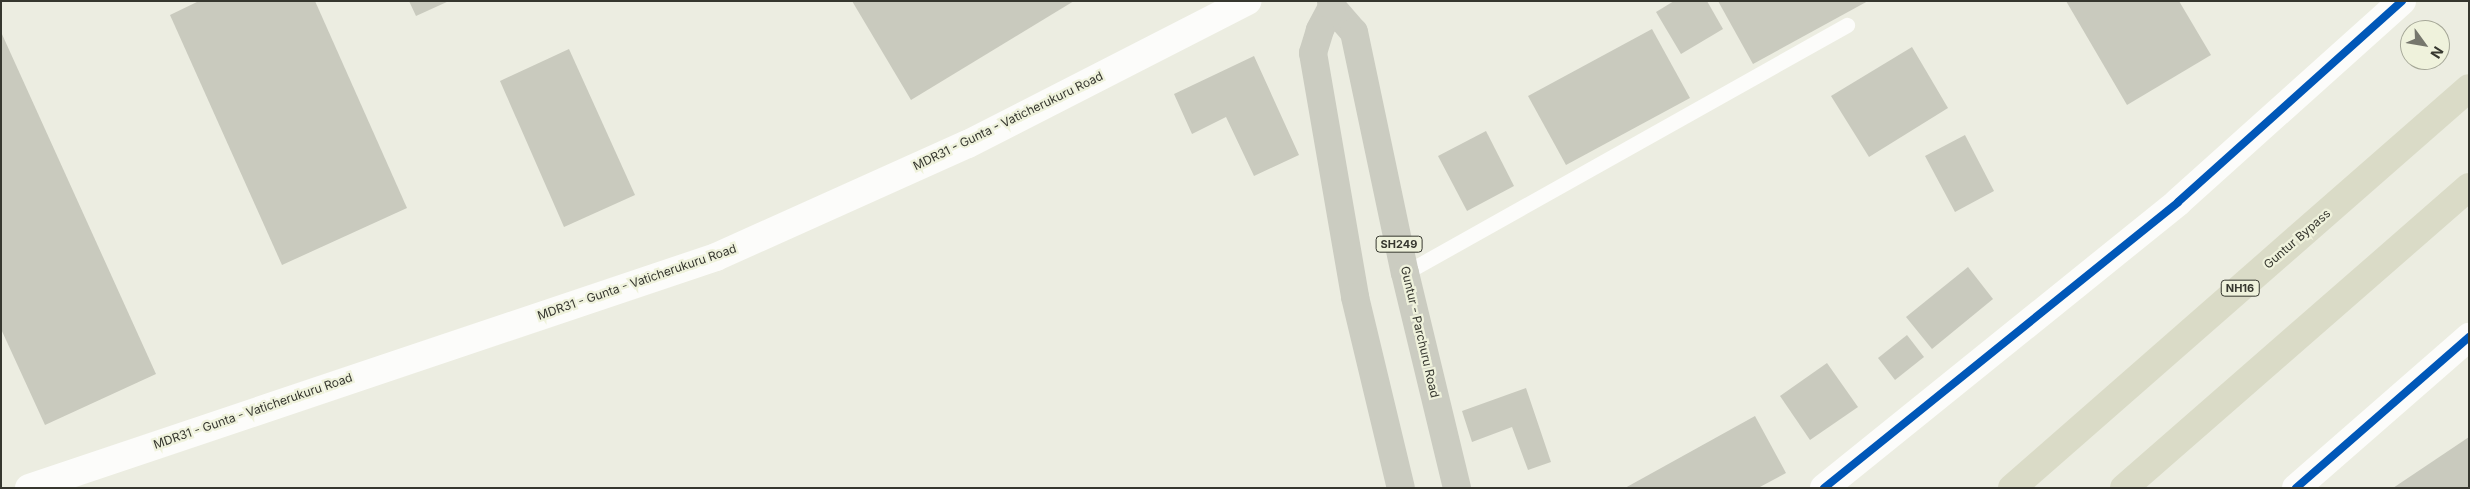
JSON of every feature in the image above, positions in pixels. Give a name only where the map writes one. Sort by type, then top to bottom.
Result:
[{"type":"highway","name":"Guntur Bypass","points":[[2012,488],[2469,88]]},
{"type":"highway","points":[[2124,488],[2469,187]]},
{"type":"main road","name":"MDR31 - Gunta - Vaticherukuru Road","points":[[29,488],[716,257],[968,144],[1247,1]]},
{"type":"main road","points":[[1824,488],[2178,202],[2402,1]]},
{"type":"main road","name":"Guntur - Parchuru Road","points":[[1401,488],[1355,297],[1313,53],[1331,4],[1354,32],[1405,273],[1457,488]]},
{"type":"main road","points":[[2296,488],[2469,338]]},
{"type":"lane","points":[[1405,273],[1847,25]]},
{"type":"building","points":[[199,1],[315,1],[407,208],[282,265],[170,15]]},
{"type":"building","points":[[409,1],[449,1],[416,16]]},
{"type":"building","points":[[852,1],[1074,1],[911,100]]},
{"type":"building","points":[[1674,1],[1707,1],[1723,29],[1681,54],[1656,12]]},
{"type":"building","points":[[1718,1],[1868,1],[1753,64]]},
{"type":"building","points":[[2066,1],[2179,1],[2211,55],[2127,105]]},
{"type":"building","points":[[1652,29],[1690,98],[1566,165],[1528,96]]},
{"type":"building","points":[[1,32],[156,374],[45,425],[1,329]]},
{"type":"building","points":[[1912,47],[1948,108],[1869,157],[1831,96]]},
{"type":"building","points":[[569,49],[635,195],[564,227],[500,81]]},
{"type":"building","points":[[1254,56],[1299,155],[1254,176],[1226,117],[1192,134],[1174,94]]},
{"type":"building","points":[[1486,131],[1514,186],[1467,211],[1438,156]]},
{"type":"building","points":[[1965,135],[1994,191],[1955,212],[1925,156]]},
{"type":"building","points":[[1968,267],[1993,299],[1932,349],[1906,317]]},
{"type":"building","points":[[1907,335],[1924,357],[1895,380],[1878,358]]},
{"type":"building","points":[[1827,363],[1858,407],[1810,440],[1780,396]]},
{"type":"building","points":[[1526,388],[1551,462],[1528,470],[1512,427],[1472,442],[1462,411]]},
{"type":"building","points":[[1755,416],[1786,473],[1758,488],[1625,488]]},
{"type":"building","points":[[2469,437],[2469,488],[2393,488]]},
{"type":"cycle path","points":[[1824,488],[2178,202],[2402,1]]},
{"type":"cycle path","points":[[2296,488],[2469,337]]}]
